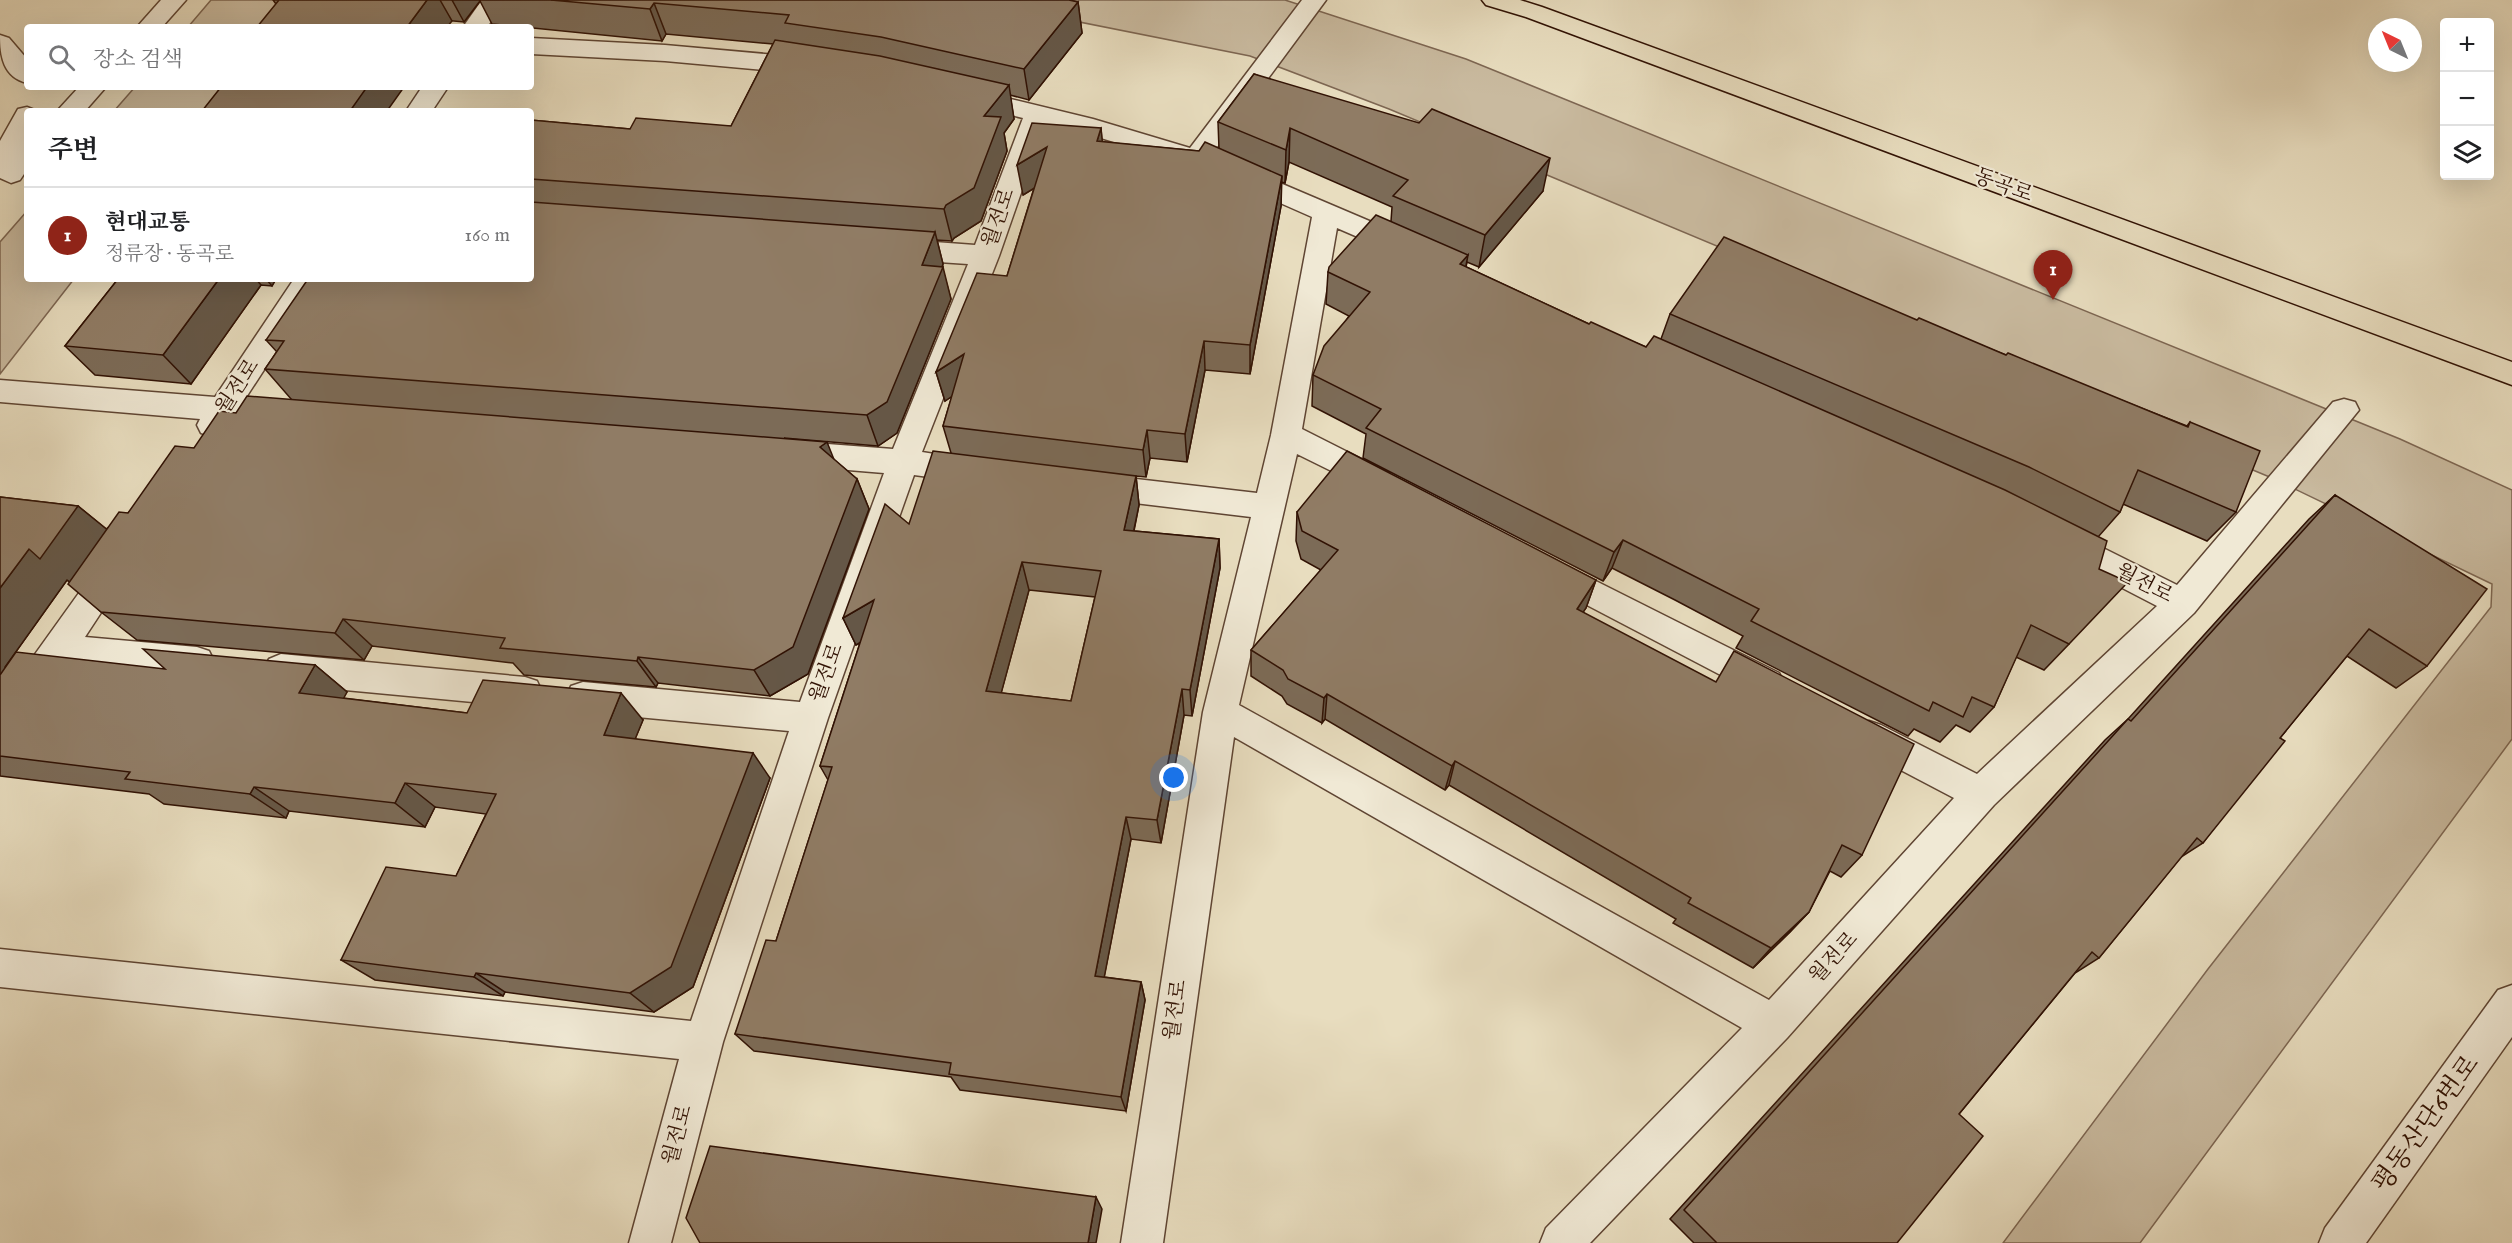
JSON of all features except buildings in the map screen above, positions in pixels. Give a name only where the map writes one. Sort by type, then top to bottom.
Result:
[{"type":"main road","name":"동곡로","points":[[1494,0],[1534,12],[2512,374]]},
{"type":"main road","points":[[1510,0],[1534,12]]},
{"type":"street","points":[[152,24],[174,0]]},
{"type":"street","points":[[477,24],[494,0]]},
{"type":"street","points":[[1195,159],[1314,0]]},
{"type":"street","points":[[0,43],[24,71]]},
{"type":"street","points":[[534,46],[749,59],[836,70]]},
{"type":"street","points":[[29,108],[32,90]]},
{"type":"street","points":[[73,108],[90,90]]},
{"type":"street","points":[[421,108],[433,90]]},
{"type":"street","points":[[943,91],[1093,127],[1217,165],[1424,256]]},
{"type":"street","name":"월전로","points":[[650,1243],[703,1042],[811,718],[903,462],[985,256],[1036,112]]},
{"type":"street","points":[[13,173],[11,144],[24,120]]},
{"type":"street","name":"월전로","points":[[1142,1243],[1220,712],[1286,435],[1326,213]]},
{"type":"street","points":[[867,246],[985,256]]},
{"type":"street","name":"월전로","points":[[197,448],[307,282]]},
{"type":"street","points":[[0,391],[306,416]]},
{"type":"street","points":[[2182,603],[2344,410]]},
{"type":"street","points":[[1286,435],[1402,495]]},
{"type":"street","points":[[760,451],[903,462],[998,474]]},
{"type":"street","points":[[1069,483],[1269,507]]},
{"type":"street","name":"월전로","points":[[1561,1243],[1773,1024],[1981,794],[2182,603],[2036,529]]},
{"type":"street","points":[[0,730],[131,544]]},
{"type":"street","points":[[1528,560],[1792,696]]},
{"type":"street","points":[[58,648],[811,718]]},
{"type":"street","points":[[1220,712],[1773,1024]]},
{"type":"street","points":[[1844,723],[1981,794]]},
{"type":"street","points":[[0,968],[703,1042]]},
{"type":"street","name":"평동산단6번로","points":[[2340,1243],[2512,1004]]},
{"type":"shaded area","points":[[211,0],[293,0],[274,24],[191,24]]},
{"type":"shaded area","points":[[969,0],[1285,0],[1466,59],[2400,439],[2512,490],[2512,739],[2140,1243],[2003,1243],[2208,969],[2491,607],[2492,584],[2272,478],[1389,109],[1250,56]]},
{"type":"shaded area","points":[[132,90],[223,90],[208,108],[117,108]]},
{"type":"shaded area","points":[[24,214],[24,282],[72,282],[0,374],[0,242]]},
{"type":"place","name":"현대교통","points":[[2053,300]]}]
